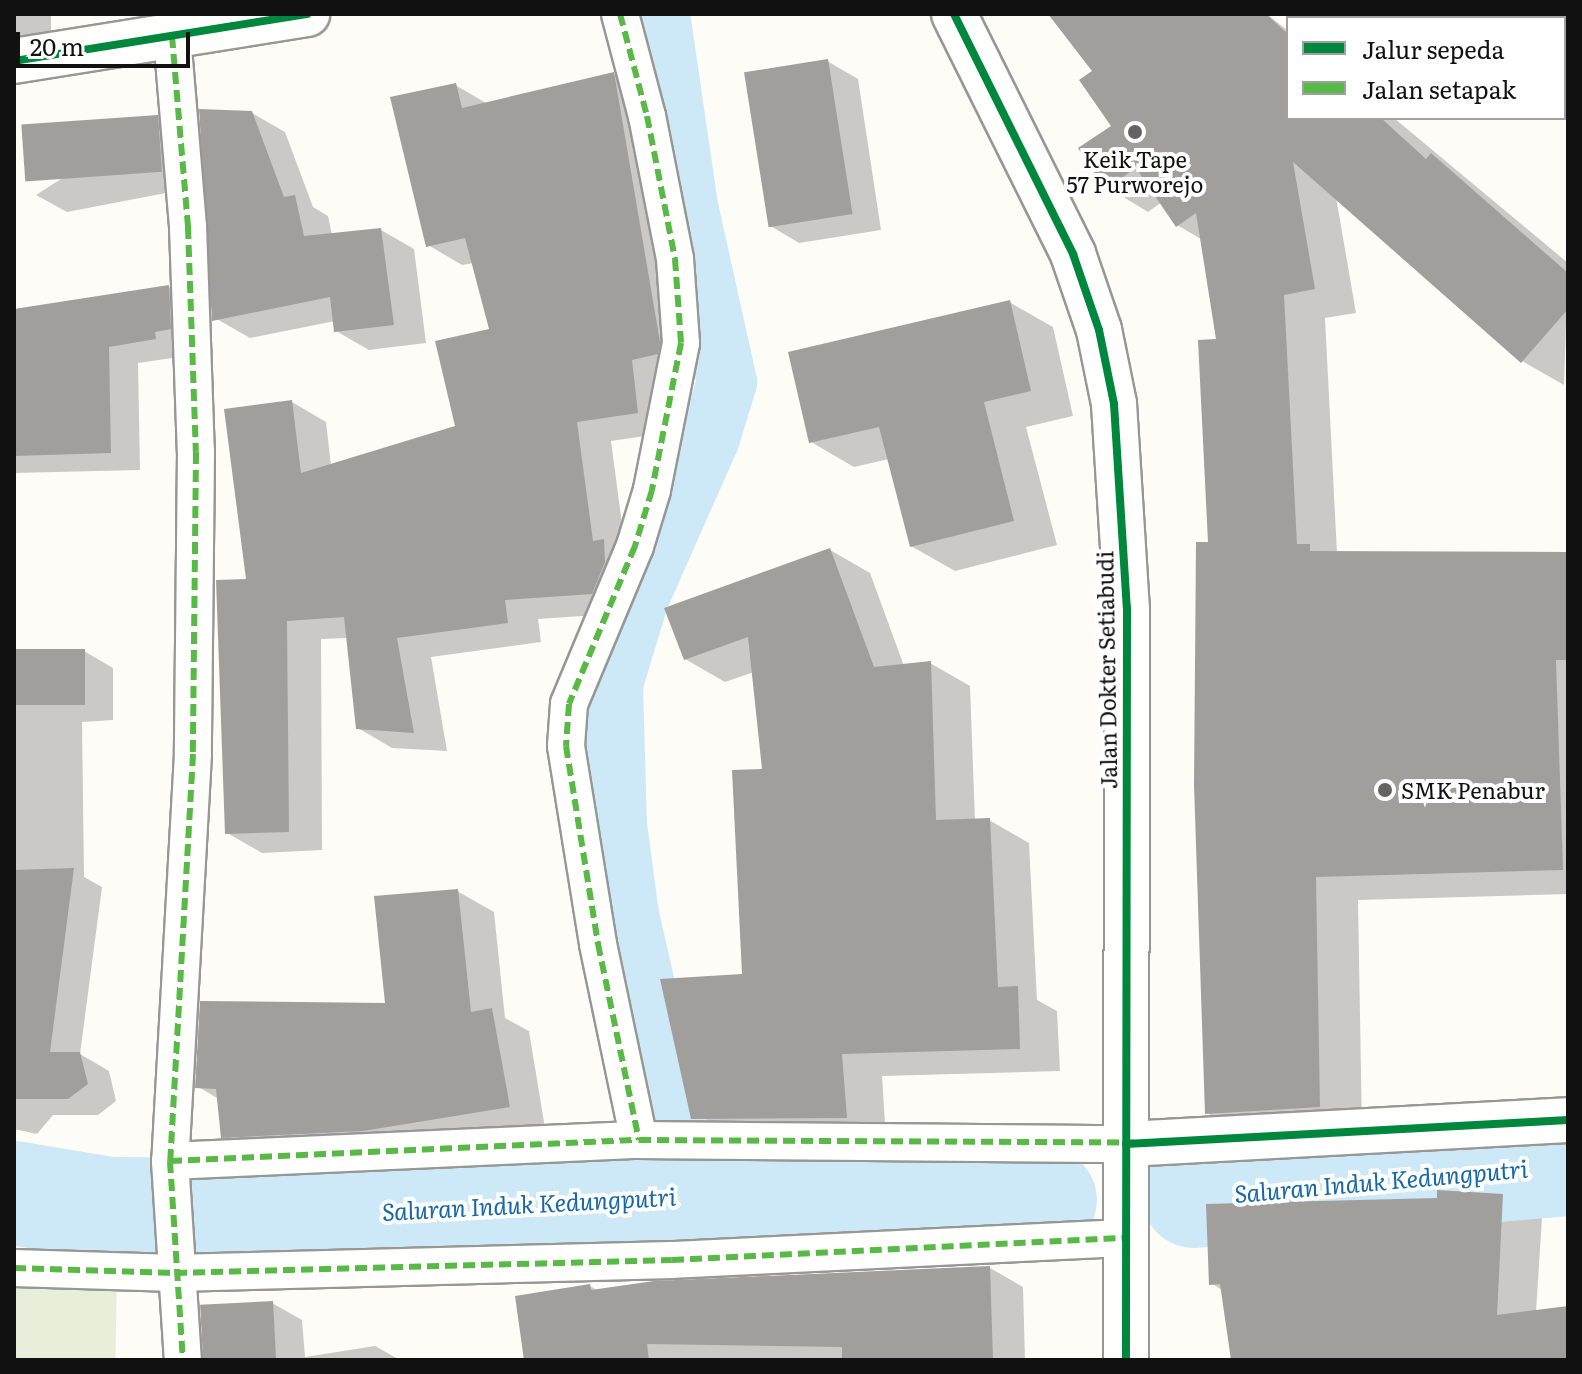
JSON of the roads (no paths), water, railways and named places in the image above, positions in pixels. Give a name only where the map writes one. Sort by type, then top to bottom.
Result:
[{"type":"street","points":[[620,14],[647,116],[675,259],[681,343],[652,490],[635,546],[569,704],[566,746],[598,944],[644,1140]]},
{"type":"street","name":"Jalan Dokter Setiabudi","points":[[954,14],[1073,254],[1099,330],[1114,404],[1127,608],[1126,1360]]},
{"type":"street","points":[[14,61],[297,15]]},
{"type":"street","points":[[172,36],[188,227],[196,468],[193,754],[170,1170],[174,1264],[183,1360]]},
{"type":"street","points":[[170,1170],[644,1140],[1126,1144],[1568,1120]]},
{"type":"street","points":[[14,1268],[672,1260],[1125,1238]]},
{"type":"waterway","points":[[660,14],[688,206],[727,382],[710,438],[639,598],[613,684],[617,825],[629,915],[693,1195]]},
{"type":"waterway","name":"Saluran Induk Kedungputri","points":[[1194,1196],[1568,1164]]},
{"type":"waterway","name":"Saluran Induk Kedungputri","points":[[14,1193],[110,1209],[452,1211],[693,1195],[958,1203],[1045,1200]]},
{"type":"place","name":"Keik Tape 57 Purworejo","points":[[1135,132]]},
{"type":"place","name":"SMK Penabur","points":[[1385,790]]}]
